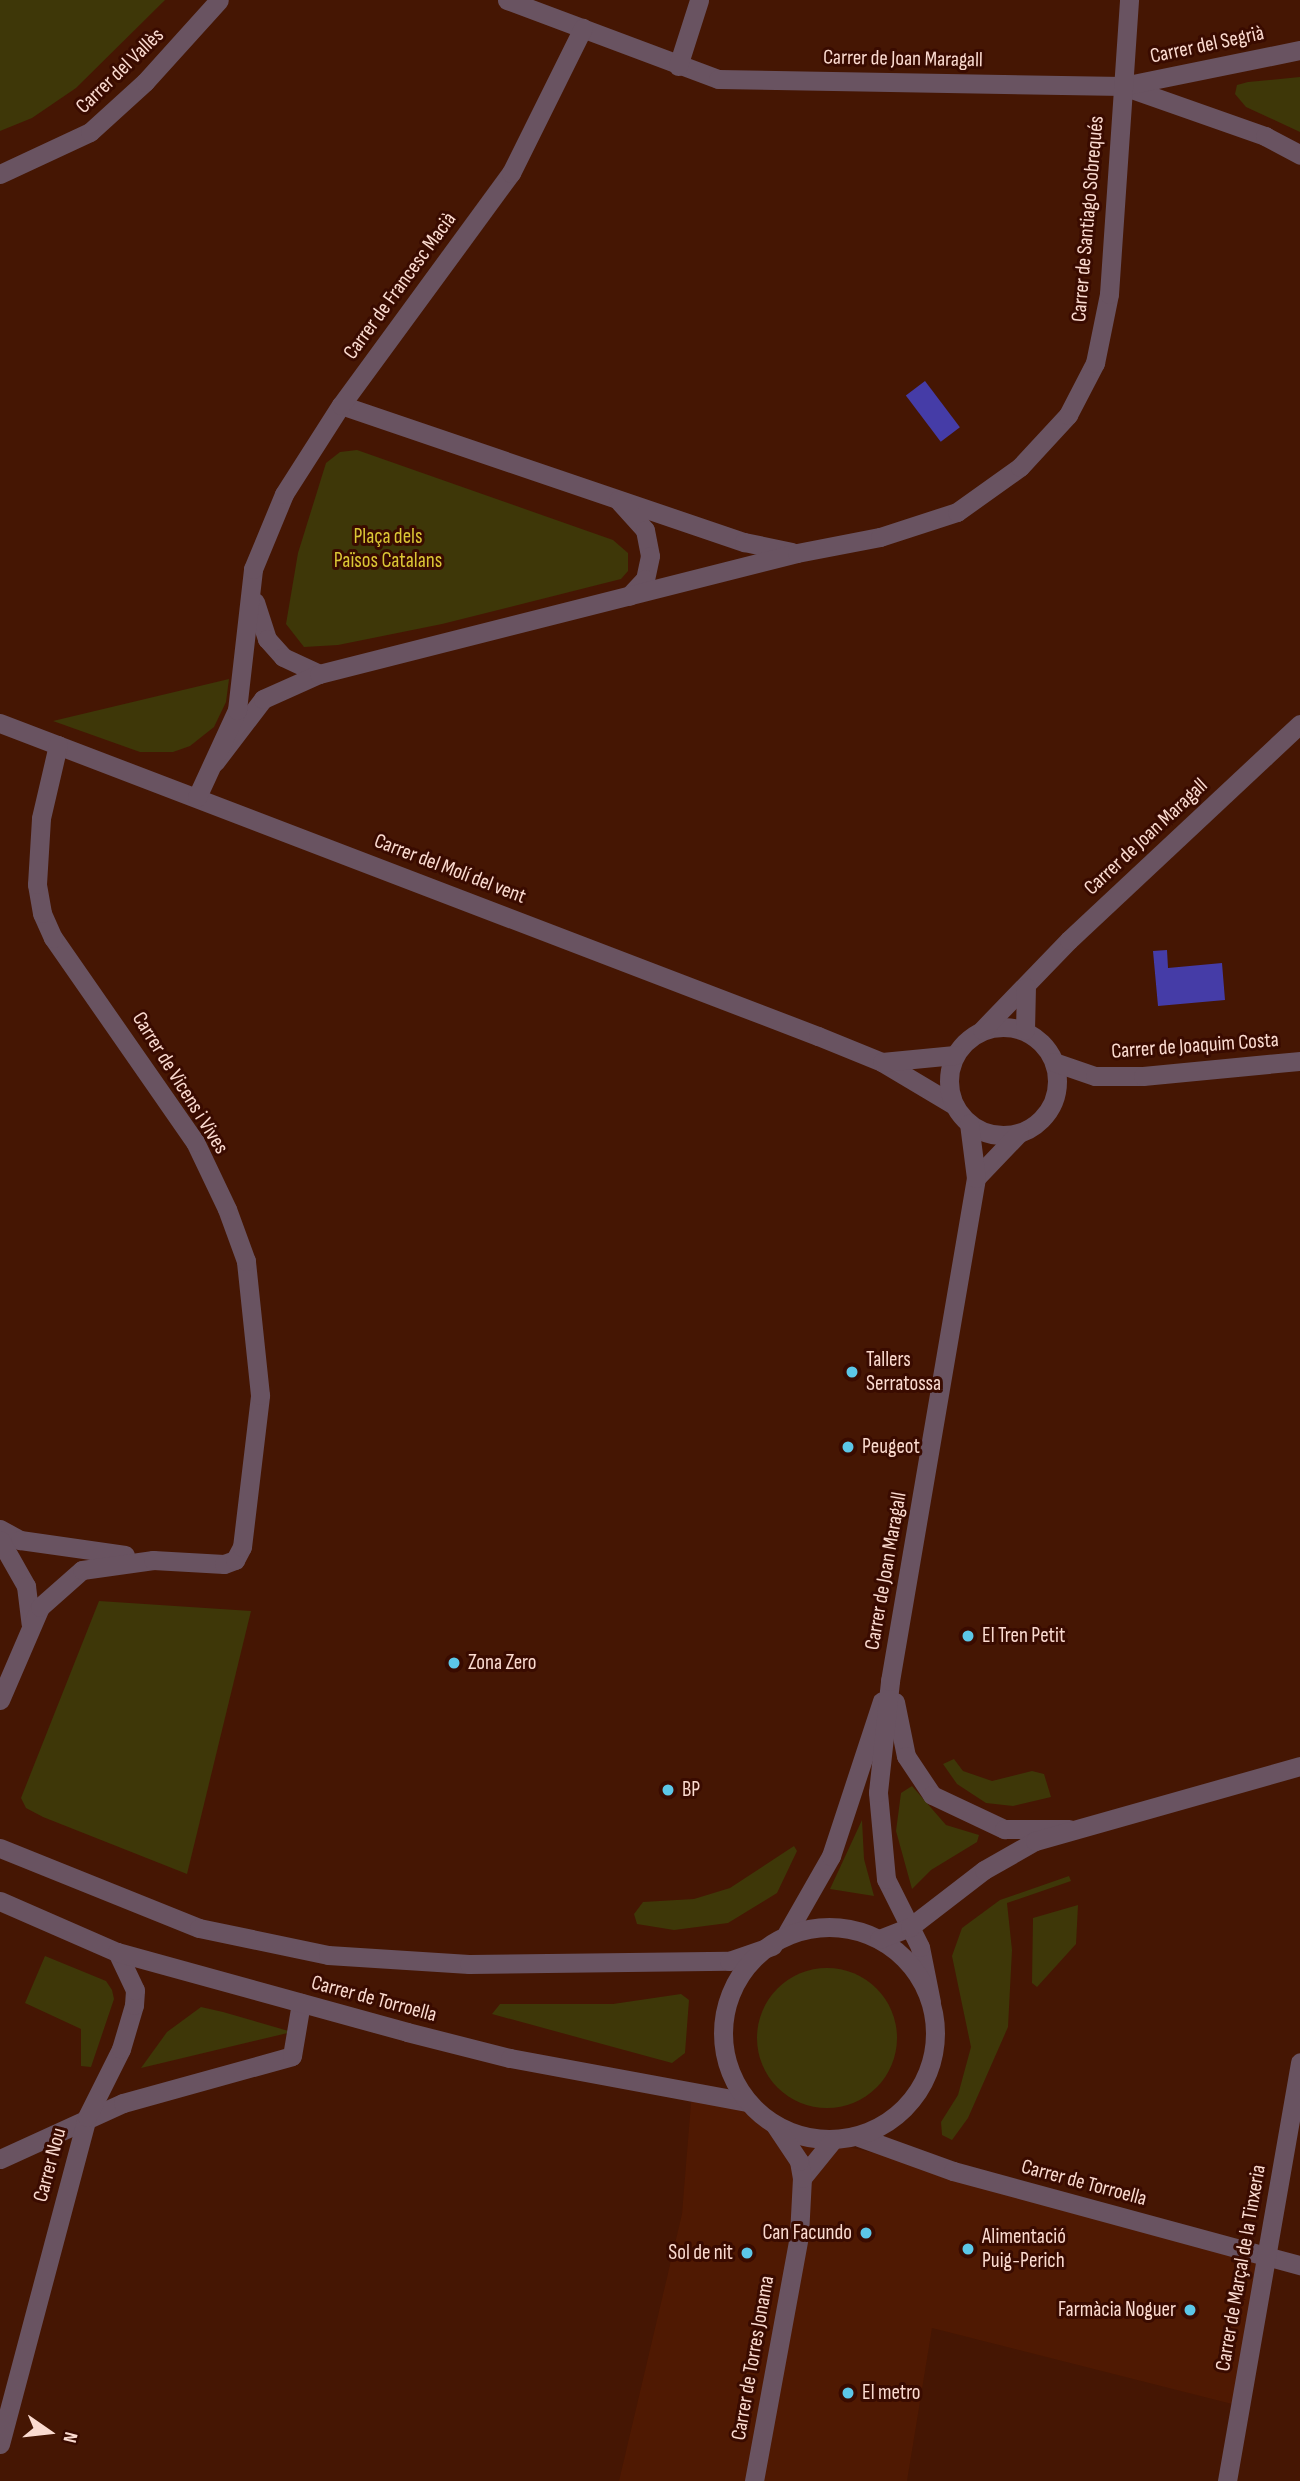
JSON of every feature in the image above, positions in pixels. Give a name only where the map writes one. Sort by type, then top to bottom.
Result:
[{"type":"street","name":"Carrer del Vallès","points":[[0,174],[90,132],[155,72],[219,0]]},
{"type":"street","name":"Carrer de Joan Maragall","points":[[507,0],[718,79],[1123,86],[1265,136],[1300,155]]},
{"type":"street","points":[[678,66],[699,0]]},
{"type":"street","name":"Carrer de Santiago Sobrequés","points":[[797,553],[880,537],[957,512],[1020,467],[1068,415],[1095,363],[1109,294],[1129,0]]},
{"type":"street","name":"Carrer de Francesc Macià","points":[[197,797],[237,710],[253,569],[284,494],[341,405],[510,173],[583,28]]},
{"type":"street","name":"Carrer del Segrià","points":[[1123,86],[1300,50]]},
{"type":"street","points":[[341,405],[744,542],[797,553]]},
{"type":"street","points":[[616,498],[645,530],[650,556],[645,579],[629,596]]},
{"type":"street","points":[[215,762],[263,699],[319,674],[797,553]]},
{"type":"street","name":"Carrer de Francesc Macià","points":[[253,569],[255,604],[267,639],[283,657],[319,674]]},
{"type":"street","name":"Carrer del Molí del vent","points":[[0,723],[882,1062],[954,1105]]},
{"type":"street","name":"Carrer de Joan Maragall","points":[[982,1030],[1069,940],[1300,724]]},
{"type":"street","name":"Carrer de Vicens i Vives","points":[[0,1700],[40,1606],[82,1570],[153,1560],[224,1564],[234,1560],[242,1547],[260,1395],[246,1261],[195,1142],[53,939],[42,913],[37,884],[41,818],[58,745]]},
{"type":"street","points":[[1025,1030],[1026,987]]},
{"type":"street","points":[[976,1178],[1019,1133],[1035,1125],[1055,1099],[1054,1062],[1041,1041],[1025,1030],[1000,1026],[982,1030],[955,1055],[949,1073],[954,1105],[969,1123],[985,1133],[1019,1133]]},
{"type":"street","name":"Carrer del Molí del vent","points":[[882,1062],[955,1055]]},
{"type":"street","name":"Carrer de Joaquim Costa","points":[[1054,1062],[1095,1076],[1143,1076],[1300,1061]]},
{"type":"street","name":"Carrer de Joan Maragall","points":[[931,2002],[920,1947],[886,1879],[880,1844],[878,1792],[890,1681],[976,1178],[969,1123]]},
{"type":"street","points":[[0,1529],[20,1540],[153,1560]]},
{"type":"street","points":[[0,1540],[26,1586],[31,1628]]},
{"type":"street","name":"Carrer de Joan Maragall","points":[[780,1940],[831,1856],[890,1681]]},
{"type":"street","points":[[890,1681],[906,1756],[932,1795],[1004,1829],[1072,1829]]},
{"type":"street","points":[[879,1939],[910,1927],[984,1870],[1035,1841],[1300,1766]]},
{"type":"street","points":[[0,1848],[199,1928],[328,1955],[430,1964],[729,1961],[780,1940],[842,1927],[879,1939],[910,1965],[931,2002],[935,2040],[926,2077],[893,2118],[859,2137],[832,2141],[775,2125],[748,2102],[730,2071],[724,2025],[728,2002],[745,1970],[780,1940]]},
{"type":"street","name":"Carrer de Torroella","points":[[0,1901],[117,1952],[301,2003],[510,2058],[748,2102]]},
{"type":"street","points":[[0,2159],[87,2117],[121,2049],[134,2005],[135,1990],[117,1952]]},
{"type":"street","name":"Carrer Nou","points":[[0,2444],[87,2117],[167,2088],[292,2056],[301,2003]]},
{"type":"street","name":"Carrer de Marçal de la Tinxeria","points":[[1227,2481],[1269,2256],[1300,2062]]},
{"type":"street","name":"Carrer de Torres Jonama","points":[[754,2481],[799,2235],[802,2178],[799,2161],[775,2125]]},
{"type":"street","name":"Carrer de Torroella","points":[[859,2137],[953,2171],[1300,2265]]},
{"type":"street","points":[[802,2178],[832,2141]]},
{"type":"shaded area","points":[[925,381],[960,427],[941,442],[906,395]]},
{"type":"shaded area","points":[[1167,950],[1168,968],[1222,963],[1225,1000],[1158,1006],[1153,951]]},
{"type":"shaded area","points":[[692,2091],[748,2102],[775,2125],[805,2137],[953,2171],[1269,2256],[1240,2406],[932,2328],[907,2481],[619,2481],[682,2214]]},
{"type":"green space","points":[[0,0],[165,0],[76,88],[32,118],[0,131]]},
{"type":"green space","points":[[1300,77],[1300,132],[1246,107],[1235,94],[1237,85],[1248,82]]},
{"type":"green space","name":"Plaça dels Països Catalans","points":[[357,450],[613,540],[628,553],[628,571],[621,579],[442,624],[338,645],[304,647],[286,624],[298,553],[326,463],[340,452]]},
{"type":"green space","points":[[229,679],[226,702],[214,727],[190,746],[173,752],[140,752],[53,721]]},
{"type":"green space","points":[[99,1601],[251,1611],[187,1874],[43,1817],[26,1808],[21,1798]]},
{"type":"green space","points":[[954,1759],[963,1771],[992,1781],[1032,1771],[1044,1774],[1051,1797],[1013,1806],[986,1803],[957,1784],[943,1764]]},
{"type":"green space","points":[[912,1786],[946,1825],[979,1835],[977,1842],[931,1870],[912,1889],[896,1831],[901,1793]]},
{"type":"green space","points":[[862,1820],[864,1859],[874,1896],[830,1889]]},
{"type":"green space","points":[[794,1846],[797,1851],[777,1893],[728,1923],[674,1930],[637,1924],[634,1914],[643,1902],[694,1899],[730,1888]]},
{"type":"green space","points":[[1069,1876],[1071,1881],[1007,1903],[1012,1950],[1008,2027],[968,2118],[952,2140],[942,2135],[941,2122],[958,2095],[971,2047],[952,1956],[962,1928],[1000,1900]]},
{"type":"green space","points":[[1078,1905],[1076,1944],[1037,1987],[1032,1983],[1033,1918]]},
{"type":"green space","points":[[45,1956],[106,1981],[112,1990],[114,1999],[91,2067],[81,2066],[81,2029],[25,2003]]},
{"type":"green space","points":[[827,1968],[854,1974],[876,1989],[891,2011],[897,2038],[891,2065],[876,2087],[854,2102],[827,2108],[800,2102],[778,2087],[763,2065],[757,2038],[763,2011],[778,1989],[800,1974]]},
{"type":"green space","points":[[681,1994],[689,2000],[685,2053],[672,2063],[492,2014],[500,2004],[613,2004]]},
{"type":"green space","points":[[201,2007],[292,2032],[141,2068],[167,2032]]},
{"type":"place","name":"Tallers Serratossa","points":[[852,1372]]},
{"type":"place","name":"Peugeot","points":[[848,1447]]},
{"type":"place","name":"El Tren Petit","points":[[968,1636]]},
{"type":"place","name":"Zona Zero","points":[[454,1663]]},
{"type":"place","name":"BP","points":[[668,1790]]},
{"type":"place","name":"Can Facundo","points":[[866,2233]]},
{"type":"place","name":"Alimentació Puig-Perich","points":[[968,2249]]},
{"type":"place","name":"Sol de nit","points":[[747,2253]]},
{"type":"place","name":"Farmàcia Noguer","points":[[1190,2310]]},
{"type":"place","name":"El metro","points":[[848,2393]]}]
